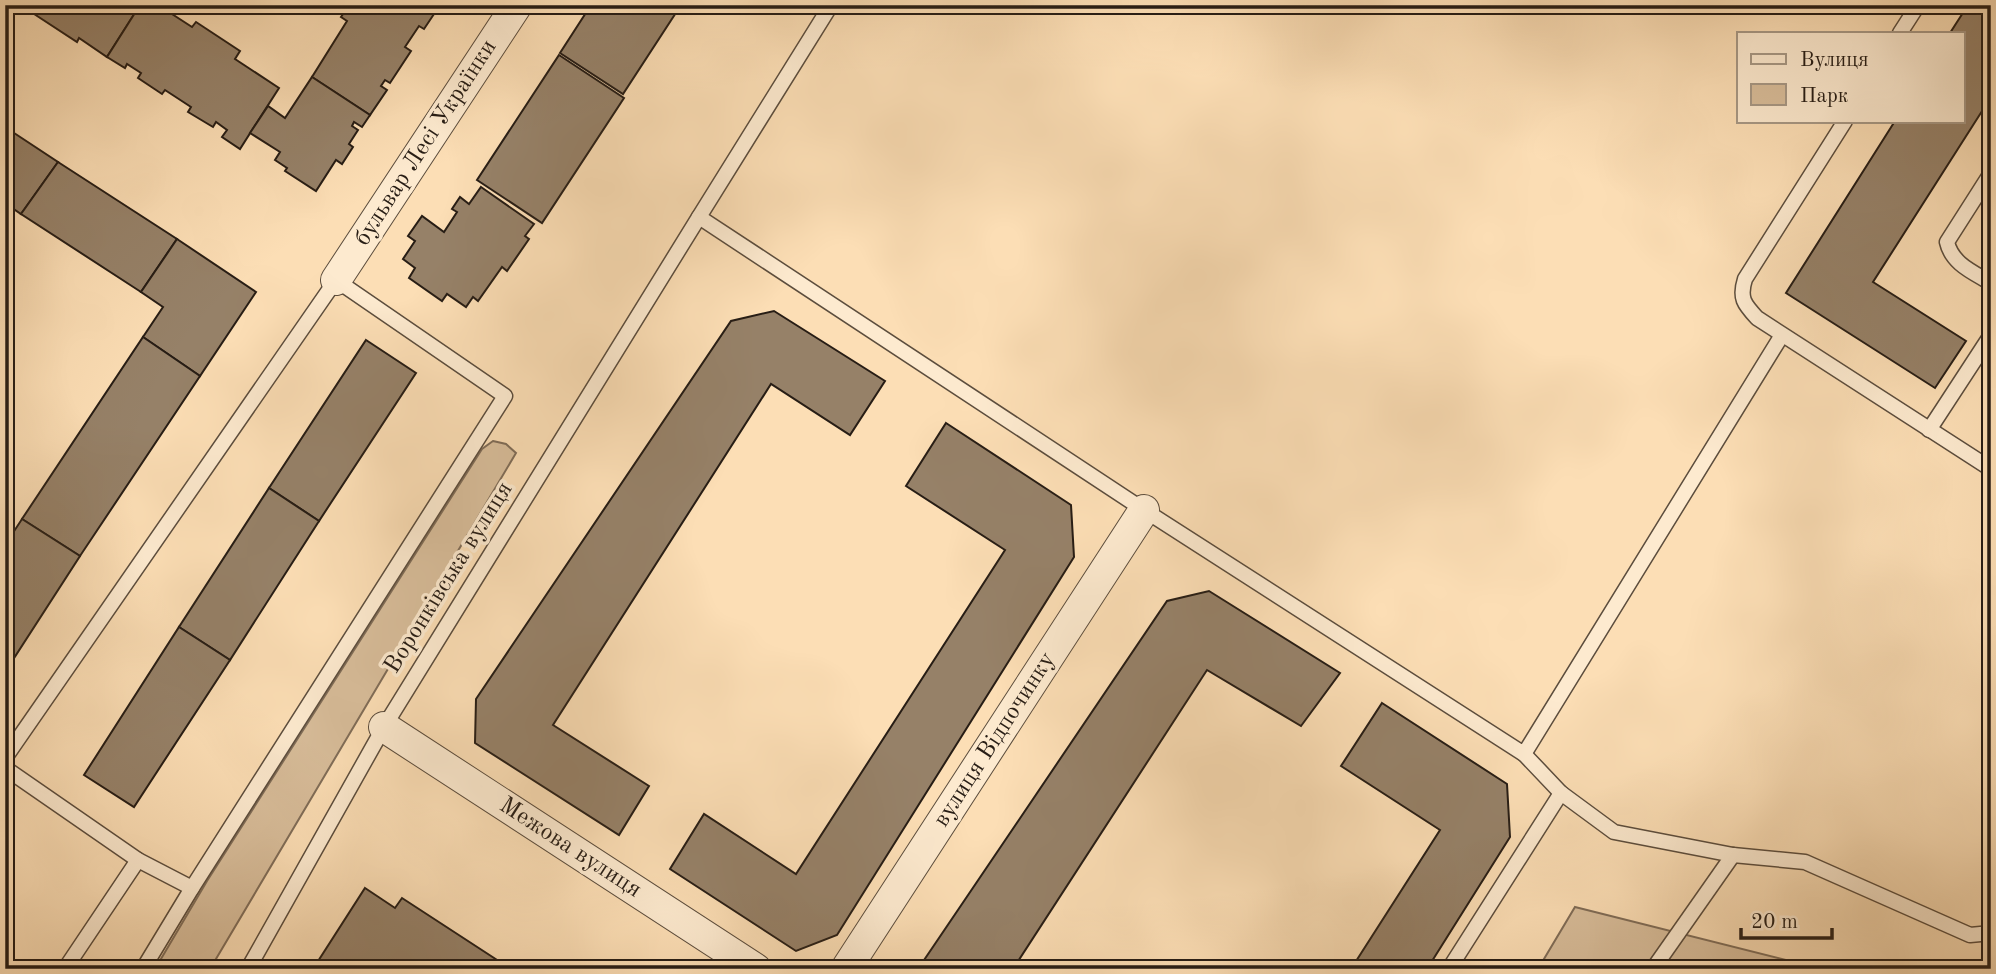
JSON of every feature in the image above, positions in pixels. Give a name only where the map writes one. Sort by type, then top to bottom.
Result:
[{"type":"street","name":"бульвар Лесі Українки","points":[[335,280],[517,5]]},
{"type":"street","name":"вулиця Відпочинку","points":[[846,969],[1143,510]]},
{"type":"street","name":"Межова вулиця","points":[[384,727],[756,969]]},
{"type":"lane","name":"Воронківська вулиця","points":[[248,969],[384,727],[831,5]]},
{"type":"lane","points":[[1901,32],[1918,5]]},
{"type":"lane","points":[[1844,122],[1745,279],[1741,292],[1745,305],[1757,318],[1782,335],[1991,469]]},
{"type":"lane","points":[[1991,173],[1947,242],[1955,260],[1991,283]]},
{"type":"lane","points":[[699,217],[1143,510],[1524,754],[1561,793],[1614,832],[1733,855],[1805,862],[1970,934],[1991,933]]},
{"type":"lane","points":[[5,758],[335,280],[505,396],[192,888],[144,969]]},
{"type":"lane","points":[[1524,754],[1782,335]]},
{"type":"lane","points":[[1929,430],[1991,335]]},
{"type":"lane","points":[[5,768],[138,860],[192,888]]},
{"type":"lane","points":[[1449,969],[1561,793]]},
{"type":"lane","points":[[1653,969],[1733,855]]},
{"type":"lane","points":[[65,969],[138,860]]},
{"type":"green space","points":[[493,441],[506,444],[516,453],[210,969],[155,969],[207,881],[482,449]]},
{"type":"green space","points":[[1575,907],[1822,969],[1538,969]]},
{"type":"building","points":[[31,5],[140,5],[107,57],[79,38],[77,42],[28,10]]},
{"type":"building","points":[[140,5],[158,5],[192,27],[196,22],[240,51],[235,59],[279,88],[240,149],[222,137],[227,130],[216,122],[213,127],[188,112],[191,107],[165,90],[162,94],[138,78],[141,73],[127,64],[125,68],[107,57]]},
{"type":"building","points":[[356,5],[440,5],[424,29],[419,26],[405,47],[411,51],[390,83],[385,80],[381,86],[387,90],[370,115],[312,77],[347,21],[341,17],[348,7],[352,10]]},
{"type":"building","points":[[591,5],[681,5],[623,94],[560,53]]},
{"type":"building","points":[[1968,5],[1991,5],[1991,97],[1873,282],[1966,341],[1935,388],[1786,293],[1894,122],[1965,122],[1965,32],[1951,32]]},
{"type":"building","points":[[559,55],[624,98],[542,223],[477,180]]},
{"type":"building","points":[[312,77],[370,115],[362,127],[354,122],[352,126],[358,130],[349,144],[353,147],[342,164],[336,160],[316,191],[285,171],[287,168],[275,160],[280,152],[250,133],[268,106],[285,118]]},
{"type":"building","points":[[5,127],[58,162],[21,214],[5,203]]},
{"type":"building","points":[[58,162],[177,239],[141,292],[21,214]]},
{"type":"building","points":[[481,187],[534,224],[525,236],[529,239],[507,271],[502,267],[478,301],[473,297],[466,307],[447,294],[442,301],[409,278],[415,268],[403,259],[415,241],[408,236],[422,216],[444,232],[457,212],[452,209],[460,197],[469,204]]},
{"type":"building","points":[[177,239],[256,292],[200,376],[143,337],[163,307],[141,292]]},
{"type":"building","points":[[774,311],[885,381],[850,435],[771,384],[553,725],[649,786],[619,835],[475,743],[476,699],[731,321]]},
{"type":"building","points":[[143,337],[200,376],[80,556],[22,519]]},
{"type":"building","points":[[366,340],[416,373],[319,521],[269,488]]},
{"type":"building","points":[[946,423],[1071,505],[1074,557],[837,935],[796,951],[670,869],[704,814],[796,874],[1005,550],[906,486]]},
{"type":"building","points":[[269,488],[319,521],[230,660],[179,627]]},
{"type":"building","points":[[22,519],[80,556],[5,672],[5,545]]},
{"type":"building","points":[[1209,591],[1340,673],[1301,726],[1207,670],[1013,969],[918,969],[1167,601]]},
{"type":"building","points":[[179,627],[230,660],[134,807],[84,775]]},
{"type":"building","points":[[1382,703],[1507,784],[1510,837],[1427,969],[1351,969],[1440,830],[1341,766]]},
{"type":"building","points":[[365,888],[395,908],[402,898],[511,969],[313,969]]}]
